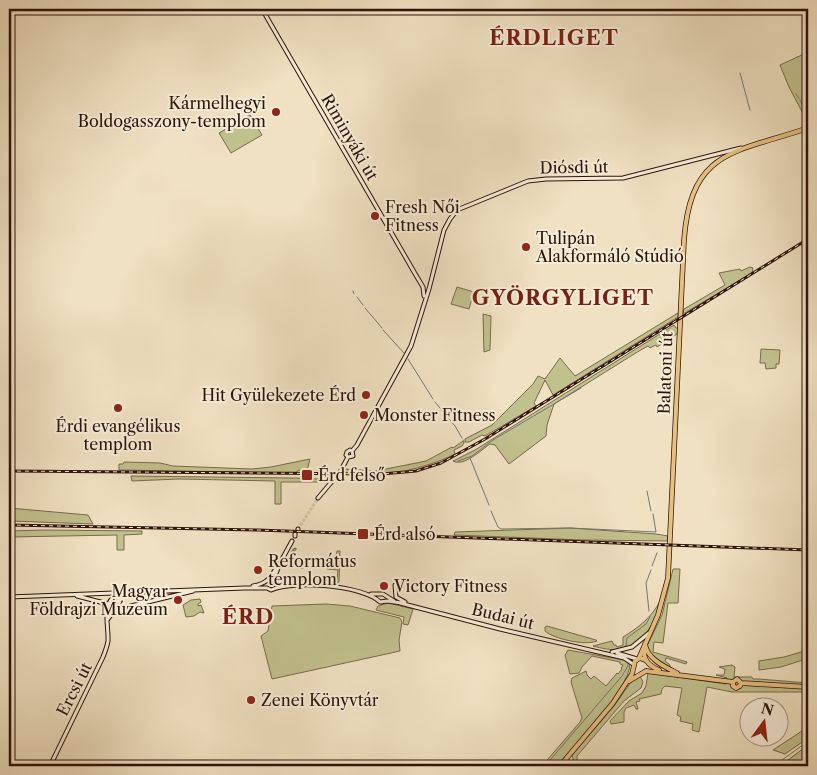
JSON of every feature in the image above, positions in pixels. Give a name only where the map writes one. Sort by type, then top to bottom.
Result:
[{"type":"main road","name":"Riminyáki út","points":[[262,9],[417,277],[426,287]]},
{"type":"main road","name":"Balatoni út","points":[[638,658],[664,597],[670,565],[686,218],[690,200],[696,186],[718,158],[741,148],[808,128]]},
{"type":"main road","name":"Diósdi út","points":[[318,498],[340,472],[348,457],[353,456],[352,451],[411,346],[425,299],[426,287],[431,278],[446,226],[452,215],[460,208],[528,181],[623,178],[709,156],[718,158]]},
{"type":"main road","points":[[267,588],[292,540]]},
{"type":"main road","points":[[271,582],[275,588]]},
{"type":"main road","name":"Budai út","points":[[245,588],[271,582],[293,586]]},
{"type":"main road","points":[[395,585],[396,597],[415,606]]},
{"type":"main road","name":"Budai út","points":[[203,590],[245,588],[267,588],[271,590],[293,586],[340,587],[378,597],[383,594],[402,603],[508,631],[599,651],[628,659],[633,664]]},
{"type":"main road","points":[[9,597],[203,590]]},
{"type":"main road","points":[[71,595],[123,607],[203,590]]},
{"type":"main road","points":[[141,592],[144,604]]},
{"type":"main road","points":[[107,614],[108,604],[112,598],[122,593]]},
{"type":"main road","points":[[116,595],[113,601],[116,606]]},
{"type":"main road","name":"Budai út","points":[[378,597],[380,602],[402,603]]},
{"type":"main road","points":[[384,602],[386,597]]},
{"type":"main road","points":[[99,601],[107,614]]},
{"type":"main road","points":[[108,620],[113,612],[123,607]]},
{"type":"main road","name":"Ercsi út","points":[[50,766],[103,657],[108,641],[107,614]]},
{"type":"main road","points":[[612,652],[632,647],[651,631]]},
{"type":"main road","points":[[645,643],[646,671]]},
{"type":"main road","points":[[645,643],[646,649],[654,659],[666,668],[682,675]]},
{"type":"main road","name":"Budai út","points":[[599,651],[638,658]]},
{"type":"main road","points":[[560,766],[608,709],[627,682],[633,669],[633,664],[638,658],[666,673]]},
{"type":"main road","points":[[633,669],[640,673]]},
{"type":"main road","points":[[627,682],[646,671],[733,682],[737,679],[741,683],[808,687]]},
{"type":"green space","points":[[806,53],[808,56],[808,123],[780,65]]},
{"type":"green space","points":[[250,115],[262,135],[231,153],[219,133]]},
{"type":"green space","points":[[750,267],[753,268],[752,273],[683,314],[684,309],[725,285],[719,273],[740,269],[741,271]]},
{"type":"green space","points":[[457,287],[474,292],[469,309],[451,304]]},
{"type":"green space","points":[[678,313],[678,317],[553,395],[545,380],[534,403],[536,406],[485,436],[482,435],[469,442],[465,442],[465,439],[492,425],[533,384],[538,376],[545,379],[560,358],[575,376]]},
{"type":"green space","points":[[483,314],[491,316],[490,350],[484,352]]},
{"type":"green space","points":[[674,325],[678,328],[677,334],[657,347],[656,345],[650,348],[648,346],[639,351],[554,404],[547,425],[546,436],[509,464],[495,445],[490,444],[467,460],[462,462],[453,461],[475,450]]},
{"type":"green space","points":[[761,349],[780,350],[779,364],[776,364],[776,368],[766,369],[765,363],[760,363]]},
{"type":"green space","points":[[463,441],[462,446],[454,450],[455,454],[416,468],[375,475],[343,474],[345,469],[378,471],[378,468],[386,469],[426,461]]},
{"type":"green space","points":[[310,459],[307,471],[299,470],[295,473],[119,470],[119,464],[124,462],[252,469]]},
{"type":"green space","points":[[131,476],[293,478],[319,479],[321,482],[281,482],[281,504],[275,504],[275,481],[179,479],[132,481]]},
{"type":"green space","points":[[9,508],[88,515],[93,524],[9,521]]},
{"type":"green space","points":[[570,528],[668,536],[667,541],[454,535],[455,532]]},
{"type":"green space","points":[[9,531],[142,531],[142,534],[124,535],[124,550],[117,550],[117,535],[9,537]]},
{"type":"green space","points":[[296,548],[294,550],[293,562],[300,567],[334,566],[337,551],[340,551],[339,582],[337,583],[281,582],[282,578],[288,580],[337,582],[338,570],[301,568],[286,563],[293,549]]},
{"type":"green space","points":[[673,569],[680,569],[678,603],[668,603],[663,643],[654,642],[653,652],[687,662],[686,664],[666,658],[665,661],[670,667],[653,656],[647,646],[662,615]]},
{"type":"green space","points":[[200,599],[201,602],[198,606],[201,605],[204,613],[200,612],[194,616],[186,617],[183,605],[191,600]]},
{"type":"green space","points":[[660,601],[656,616],[648,631],[635,643],[617,650],[593,646],[612,641],[617,647],[623,645],[623,637],[644,622]]},
{"type":"green space","points":[[388,603],[413,609],[408,625],[403,624],[404,617],[376,610],[378,606]]},
{"type":"green space","points":[[326,604],[350,606],[400,618],[402,622],[399,640],[400,651],[272,679],[261,636],[268,631],[272,606]]},
{"type":"green space","points":[[547,626],[597,641],[585,643],[562,639],[545,631]]},
{"type":"green space","points":[[568,650],[624,660],[630,664],[621,688],[588,732],[556,766],[542,766],[582,718],[571,682],[572,678],[586,671],[591,679],[594,676],[606,686],[618,674],[623,665],[620,662],[592,656],[579,673],[570,674],[565,655]]},
{"type":"green space","points":[[808,650],[808,659],[781,667],[759,670],[759,661],[784,657]]},
{"type":"green space","points":[[732,665],[735,667],[734,677],[808,683],[808,692],[732,692],[707,687],[699,732],[692,730],[693,724],[680,721],[681,717],[677,715],[682,688],[665,686],[661,694],[639,699],[640,701],[636,702],[638,709],[634,705],[626,708],[624,722],[611,724],[610,721],[629,701],[642,693],[646,686],[648,673],[726,684],[727,678],[716,675],[724,675],[725,669],[719,667]]},
{"type":"green space","points":[[640,676],[643,682],[641,688],[624,701],[577,756],[577,766],[575,766],[572,755],[614,706],[631,682]]},
{"type":"green space","points":[[808,727],[808,738],[785,754],[773,750],[776,748],[790,748],[790,739]]},
{"type":"green space","points":[[808,745],[808,766],[780,766]]},
{"type":"waterway","points":[[740,73],[750,110]]},
{"type":"waterway","points":[[796,94],[799,98]]},
{"type":"waterway","points":[[800,100],[808,115]]},
{"type":"waterway","points":[[357,297],[363,305]]},
{"type":"waterway","points":[[365,308],[382,328]]},
{"type":"waterway","points":[[383,330],[404,353]]},
{"type":"waterway","points":[[408,359],[433,399]]},
{"type":"waterway","points":[[458,461],[472,456],[493,440],[581,388]]},
{"type":"waterway","points":[[435,402],[455,426],[462,438]]},
{"type":"waterway","points":[[470,458],[489,505]]},
{"type":"waterway","points":[[647,491],[651,511]]},
{"type":"waterway","points":[[491,511],[498,527],[501,529],[570,528],[656,532],[653,514]]},
{"type":"waterway","points":[[652,566],[657,553]]},
{"type":"waterway","points":[[649,611],[646,583],[651,570]]},
{"type":"waterway","points":[[626,646],[627,638],[646,624],[650,617]]},
{"type":"waterway","points":[[545,766],[622,676],[628,666],[628,662]]},
{"type":"waterway","points":[[774,766],[808,741]]},
{"type":"tunnel","points":[[298,529],[318,498]]},
{"type":"railway","points":[[9,471],[382,474],[416,471],[441,463],[485,439],[808,239]]},
{"type":"railway","points":[[9,525],[258,530],[808,550]]},
{"type":"place","name":"Kármelhegyi Boldogasszony-templom","points":[[276,112]]},
{"type":"place","name":"Fresh Női Fitness","points":[[375,216]]},
{"type":"place","name":"Tulipán Alakformáló Stúdió","points":[[526,247]]},
{"type":"place","name":"Hit Gyülekezete Érd","points":[[366,395]]},
{"type":"place","name":"Érdi evangélikus templom","points":[[118,408]]},
{"type":"place","name":"Monster Fitness","points":[[364,415]]},
{"type":"place","name":"Érd felső","points":[[307,475]]},
{"type":"place","name":"Érd alsó","points":[[363,534]]},
{"type":"place","name":"Református templom","points":[[258,570]]},
{"type":"place","name":"Victory Fitness","points":[[384,586]]},
{"type":"place","name":"Magyar Földrajzi Múzeum","points":[[178,600]]},
{"type":"place","name":"Zenei Könyvtár","points":[[251,700]]},
{"type":"district","name":"ÉRDLIGET","points":[[554,37]]},
{"type":"district","name":"GYÖRGYLIGET","points":[[563,297]]},
{"type":"district","name":"ÉRD","points":[[248,616]]}]
